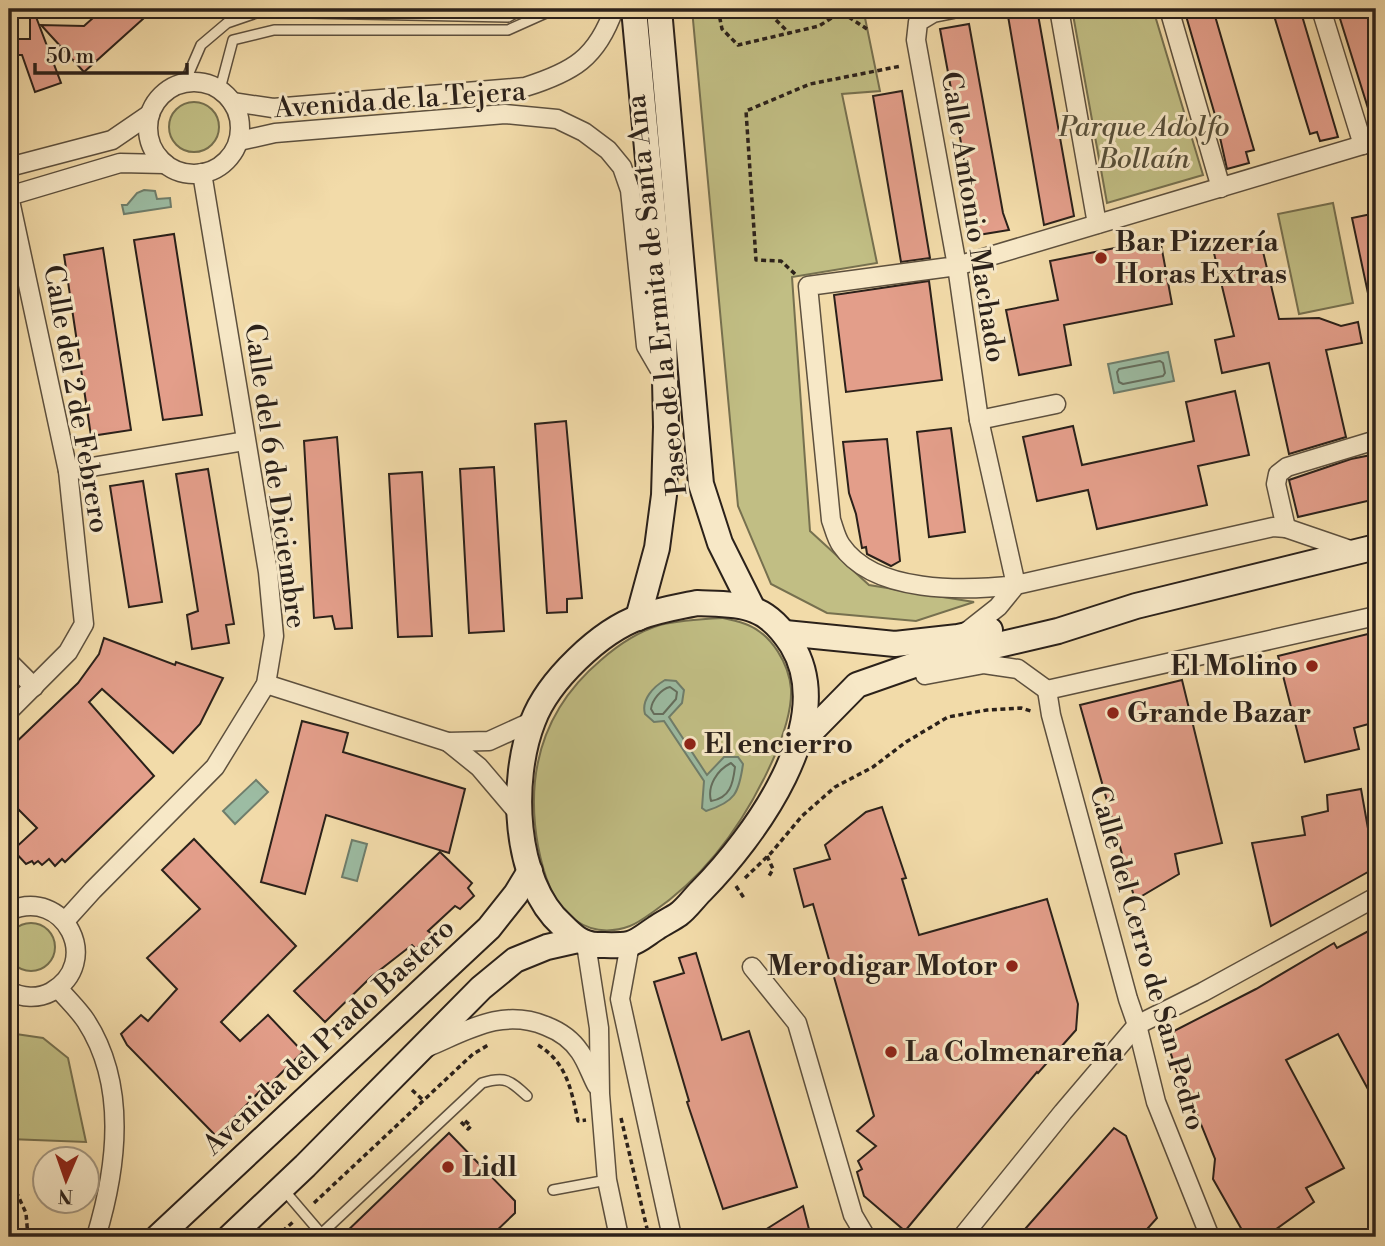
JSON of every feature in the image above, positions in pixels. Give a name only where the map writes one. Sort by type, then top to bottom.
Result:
[{"type":"main road","name":"Paseo de la Ermita de Santa Ana","points":[[634,9],[664,331],[665,380],[664,495],[657,548],[638,618]]},
{"type":"main road","name":"Paseo de la Ermita de Santa Ana","points":[[659,9],[701,484],[720,543],[753,609]]},
{"type":"main road","points":[[797,746],[857,685],[917,664],[1058,631],[1136,606],[1366,550]]},
{"type":"main road","points":[[230,1237],[422,1050],[481,988],[515,960],[547,947],[582,942],[630,944],[678,914],[727,865],[769,805],[797,746],[803,719],[806,691],[800,658],[785,633],[768,617],[753,609],[697,603],[668,608],[638,618],[607,636],[573,663],[546,697],[533,721],[521,769],[519,814],[530,871],[538,896],[555,919],[582,942]]},
{"type":"main road","points":[[785,633],[895,644],[958,637],[1055,615],[1136,606]]},
{"type":"main road","name":"Avenida del Prado Bastero","points":[[158,1237],[489,928],[530,871]]},
{"type":"street","name":"Avenida de la Tejera","points":[[226,95],[273,108],[525,87],[552,79],[579,65],[594,50],[606,32],[614,9]]},
{"type":"street","name":"Calle Antonio Machado","points":[[953,9],[933,13],[918,22],[916,40],[957,266],[979,420],[1016,585]]},
{"type":"street","points":[[1059,9],[1097,224]]},
{"type":"street","points":[[1169,9],[1221,188]]},
{"type":"street","points":[[1321,9],[1369,143],[957,266],[808,286],[831,520],[841,545],[857,562],[879,575],[908,584],[981,589],[1016,585],[1273,527],[1286,528],[1366,550]]},
{"type":"street","points":[[185,82],[197,82],[226,95],[239,114],[241,128],[239,141],[225,162],[202,173],[176,170],[165,164],[150,141],[148,127],[150,114],[163,93],[185,82]]},
{"type":"street","points":[[9,167],[112,140],[150,114]]},
{"type":"street","name":"Avenida de la Tejera","points":[[239,141],[275,133],[505,114],[557,119],[584,132],[615,158],[622,167],[630,190],[646,346],[665,380]]},
{"type":"street","points":[[9,195],[120,163],[165,164]]},
{"type":"street","name":"Calle del 6 de Diciembre","points":[[65,921],[126,855],[215,767],[266,684],[274,636],[268,572],[202,173]]},
{"type":"street","name":"Calle del 2 de Febrero","points":[[9,195],[68,471],[84,624],[68,652],[9,711]]},
{"type":"street","points":[[979,420],[1056,404]]},
{"type":"street","points":[[68,471],[245,440]]},
{"type":"street","points":[[1286,528],[1276,484],[1278,474],[1287,467],[1376,440]]},
{"type":"street","points":[[958,637],[999,607],[1016,585]]},
{"type":"street","points":[[857,685],[893,683],[939,671],[984,664],[1018,669],[1046,690],[1376,616]]},
{"type":"street","points":[[9,662],[34,687]]},
{"type":"street","points":[[266,684],[447,742],[489,741],[533,721]]},
{"type":"street","name":"Calle del Cerro de San Pedro","points":[[1046,690],[1156,1102],[1210,1237]]},
{"type":"street","points":[[447,742],[479,767],[519,814]]},
{"type":"street","points":[[962,1237],[1137,1025],[1376,897]]},
{"type":"street","points":[[9,911],[30,905],[55,912],[73,934],[75,956],[68,977],[58,988],[45,995],[30,997],[9,991]]},
{"type":"street","points":[[582,942],[599,1028],[600,1094],[607,1180],[619,1237]]},
{"type":"street","points":[[630,944],[620,999],[672,1237]]},
{"type":"street","points":[[752,967],[797,1023],[853,1215],[866,1237]]},
{"type":"street","points":[[58,988],[86,1021],[103,1057],[114,1102],[114,1153],[108,1198],[96,1237]]},
{"type":"street","points":[[422,1050],[480,1025],[502,1018],[522,1018],[558,1031],[580,1051],[600,1094]]},
{"type":"lane","points":[[185,82],[201,45],[227,23],[259,12],[508,17],[522,9]]},
{"type":"lane","points":[[226,95],[233,40],[274,30],[508,30],[546,13],[548,9]]},
{"type":"lane","points":[[282,1188],[323,1236],[482,1083],[497,1078],[513,1082],[527,1096]]},
{"type":"lane","points":[[553,1190],[607,1180]]},
{"type":"path","points":[[718,9],[722,29],[738,45],[819,26],[841,10],[867,29]]},
{"type":"path","points":[[776,20],[790,34]]},
{"type":"path","points":[[808,286],[781,261],[756,260],[746,111],[810,83],[920,63]]},
{"type":"path","points":[[744,898],[734,888],[802,816],[835,787],[873,767],[906,742],[948,717],[987,710],[1021,708],[1051,715]]},
{"type":"path","points":[[767,856],[773,869],[768,878]]},
{"type":"path","points":[[623,1118],[649,1237]]},
{"type":"path","points":[[9,1176],[26,1213],[29,1237]]},
{"type":"green space","points":[[692,9],[880,9],[864,13],[880,91],[842,94],[877,263],[792,277],[810,531],[869,585],[974,602],[916,621],[827,613],[771,584],[738,506]]},
{"type":"green space","name":"Parque Adolfo Bollaín","points":[[1072,9],[1153,9],[1203,175],[1107,203]]},
{"type":"green space","points":[[194,102],[211,110],[219,127],[211,144],[194,152],[177,144],[169,127],[177,110]]},
{"type":"green space","points":[[1333,203],[1353,303],[1299,314],[1278,214]]},
{"type":"green space","points":[[723,618],[748,625],[765,636],[778,651],[787,670],[791,689],[790,706],[775,755],[739,822],[692,880],[633,925],[609,930],[588,927],[575,920],[560,905],[546,877],[538,846],[534,793],[543,744],[552,721],[581,679],[607,654],[628,640],[660,625]]},
{"type":"green space","points":[[31,923],[48,930],[55,947],[48,964],[31,971],[14,964],[7,947],[14,930]]},
{"type":"green space","points":[[9,1033],[43,1038],[68,1058],[86,1142],[9,1139]]},
{"type":"water","points":[[144,190],[155,191],[157,199],[170,198],[171,207],[124,214],[122,205],[127,205],[137,193]]},
{"type":"water","points":[[1168,352],[1174,381],[1114,393],[1108,364]]},
{"type":"water","points":[[665,680],[676,681],[684,690],[682,703],[669,717],[707,775],[724,757],[738,757],[743,764],[740,782],[734,795],[716,808],[706,811],[702,808],[704,781],[664,721],[654,722],[645,714],[649,694]]},
{"type":"water","points":[[256,780],[268,792],[235,824],[223,811]]},
{"type":"water","points":[[352,840],[367,844],[357,881],[342,877]]},
{"type":"building","points":[[30,9],[33,9],[61,83],[35,92],[22,55],[17,55],[17,39],[30,39]]},
{"type":"building","points":[[103,9],[154,9],[84,72],[41,25],[84,26]]},
{"type":"building","points":[[1037,9],[1074,216],[1044,225],[1008,16]]},
{"type":"building","points":[[1184,9],[1213,9],[1254,150],[1246,152],[1249,163],[1227,169],[1215,115]]},
{"type":"building","points":[[1272,9],[1300,9],[1338,137],[1320,141],[1317,132],[1310,134]]},
{"type":"building","points":[[1337,9],[1376,9],[1376,121],[1372,121]]},
{"type":"building","points":[[969,24],[1003,213],[1009,230],[978,235],[940,29]]},
{"type":"building","points":[[902,91],[930,258],[901,262],[873,96]]},
{"type":"building","points":[[1376,213],[1376,297],[1369,298],[1352,218]]},
{"type":"building","points":[[174,234],[202,415],[163,420],[134,240]]},
{"type":"building","points":[[1160,239],[1172,304],[1064,325],[1071,365],[1019,375],[1006,310],[1058,300],[1050,261]]},
{"type":"building","points":[[1260,239],[1279,319],[1319,318],[1341,326],[1358,322],[1362,343],[1326,350],[1346,437],[1289,454],[1269,363],[1222,373],[1215,340],[1234,336],[1213,249]]},
{"type":"building","points":[[103,248],[131,430],[91,436],[64,255]]},
{"type":"building","points":[[929,281],[942,380],[846,392],[834,295]]},
{"type":"building","points":[[1235,391],[1249,455],[1198,466],[1207,505],[1097,529],[1088,490],[1037,501],[1023,437],[1073,426],[1082,465],[1194,441],[1186,402]]},
{"type":"building","points":[[566,421],[582,598],[567,599],[567,612],[547,613],[535,424]]},
{"type":"building","points":[[951,428],[965,532],[929,537],[917,432]]},
{"type":"building","points":[[337,437],[352,628],[335,629],[332,616],[314,618],[304,441]]},
{"type":"building","points":[[887,439],[900,561],[891,566],[867,554],[866,547],[862,548],[849,493],[843,442]]},
{"type":"building","points":[[1376,454],[1376,499],[1298,517],[1289,480],[1351,459]]},
{"type":"building","points":[[494,467],[504,631],[469,633],[460,469]]},
{"type":"building","points":[[208,469],[234,624],[226,625],[229,643],[192,649],[187,615],[198,611],[176,474]]},
{"type":"building","points":[[422,472],[432,636],[398,637],[389,474]]},
{"type":"building","points":[[143,481],[162,602],[129,607],[110,486]]},
{"type":"building","points":[[1376,632],[1376,722],[1354,728],[1359,749],[1305,762],[1278,656]]},
{"type":"building","points":[[104,638],[175,665],[176,662],[223,678],[200,724],[173,753],[102,689],[89,702],[154,776],[65,862],[62,859],[55,866],[49,859],[42,865],[38,861],[26,864],[13,850],[37,828],[9,800],[9,749],[78,683],[99,654]]},
{"type":"building","points":[[1182,680],[1222,843],[1175,854],[1179,874],[1135,900],[1080,705]]},
{"type":"building","points":[[302,721],[348,733],[343,752],[465,789],[449,853],[326,815],[305,894],[261,882]]},
{"type":"building","points":[[1361,789],[1375,868],[1271,926],[1252,843],[1305,835],[1302,817],[1328,811],[1327,795]]},
{"type":"building","points":[[882,807],[906,878],[902,879],[919,935],[1047,899],[1078,1004],[1076,1030],[1037,1072],[905,1231],[864,1196],[857,1172],[862,1169],[858,1161],[876,1146],[857,1131],[874,1116],[813,904],[804,907],[794,869],[830,859],[825,845],[866,812]]},
{"type":"building","points":[[194,839],[296,946],[221,1022],[240,1041],[268,1015],[303,1052],[216,1136],[127,1045],[121,1034],[141,1015],[148,1021],[177,989],[147,958],[200,909],[162,870]]},
{"type":"building","points":[[440,852],[472,883],[468,888],[474,896],[460,909],[455,906],[428,931],[432,934],[416,949],[412,945],[371,977],[325,1022],[294,991]]},
{"type":"building","points":[[1376,927],[1376,1104],[1338,1034],[1286,1060],[1344,1168],[1306,1188],[1314,1202],[1265,1237],[1246,1237],[1213,1179],[1215,1159],[1196,1112],[1191,1115],[1169,1048],[1174,1031],[1256,989],[1334,943],[1337,948]]},
{"type":"building","points":[[696,953],[722,1040],[749,1031],[797,1187],[723,1209],[687,1102],[689,1101],[654,982],[684,973],[679,958]]},
{"type":"building","points":[[1114,1128],[1126,1136],[1157,1218],[1140,1237],[1018,1237]]},
{"type":"building","name":"Lidl","points":[[449,1133],[515,1201],[515,1213],[490,1237],[341,1237]]},
{"type":"building","points":[[803,1206],[811,1237],[754,1237]]},
{"type":"place","name":"Bar Pizzería Horas Extras","points":[[1101,258]]},
{"type":"place","name":"El Molino","points":[[1312,666]]},
{"type":"place","name":"Grande Bazar","points":[[1113,713]]},
{"type":"place","name":"El encierro","points":[[690,744]]},
{"type":"place","name":"Merodigar Motor","points":[[1012,966]]},
{"type":"place","name":"La Colmenareña","points":[[891,1052]]},
{"type":"place","name":"Lidl","points":[[448,1167]]}]
